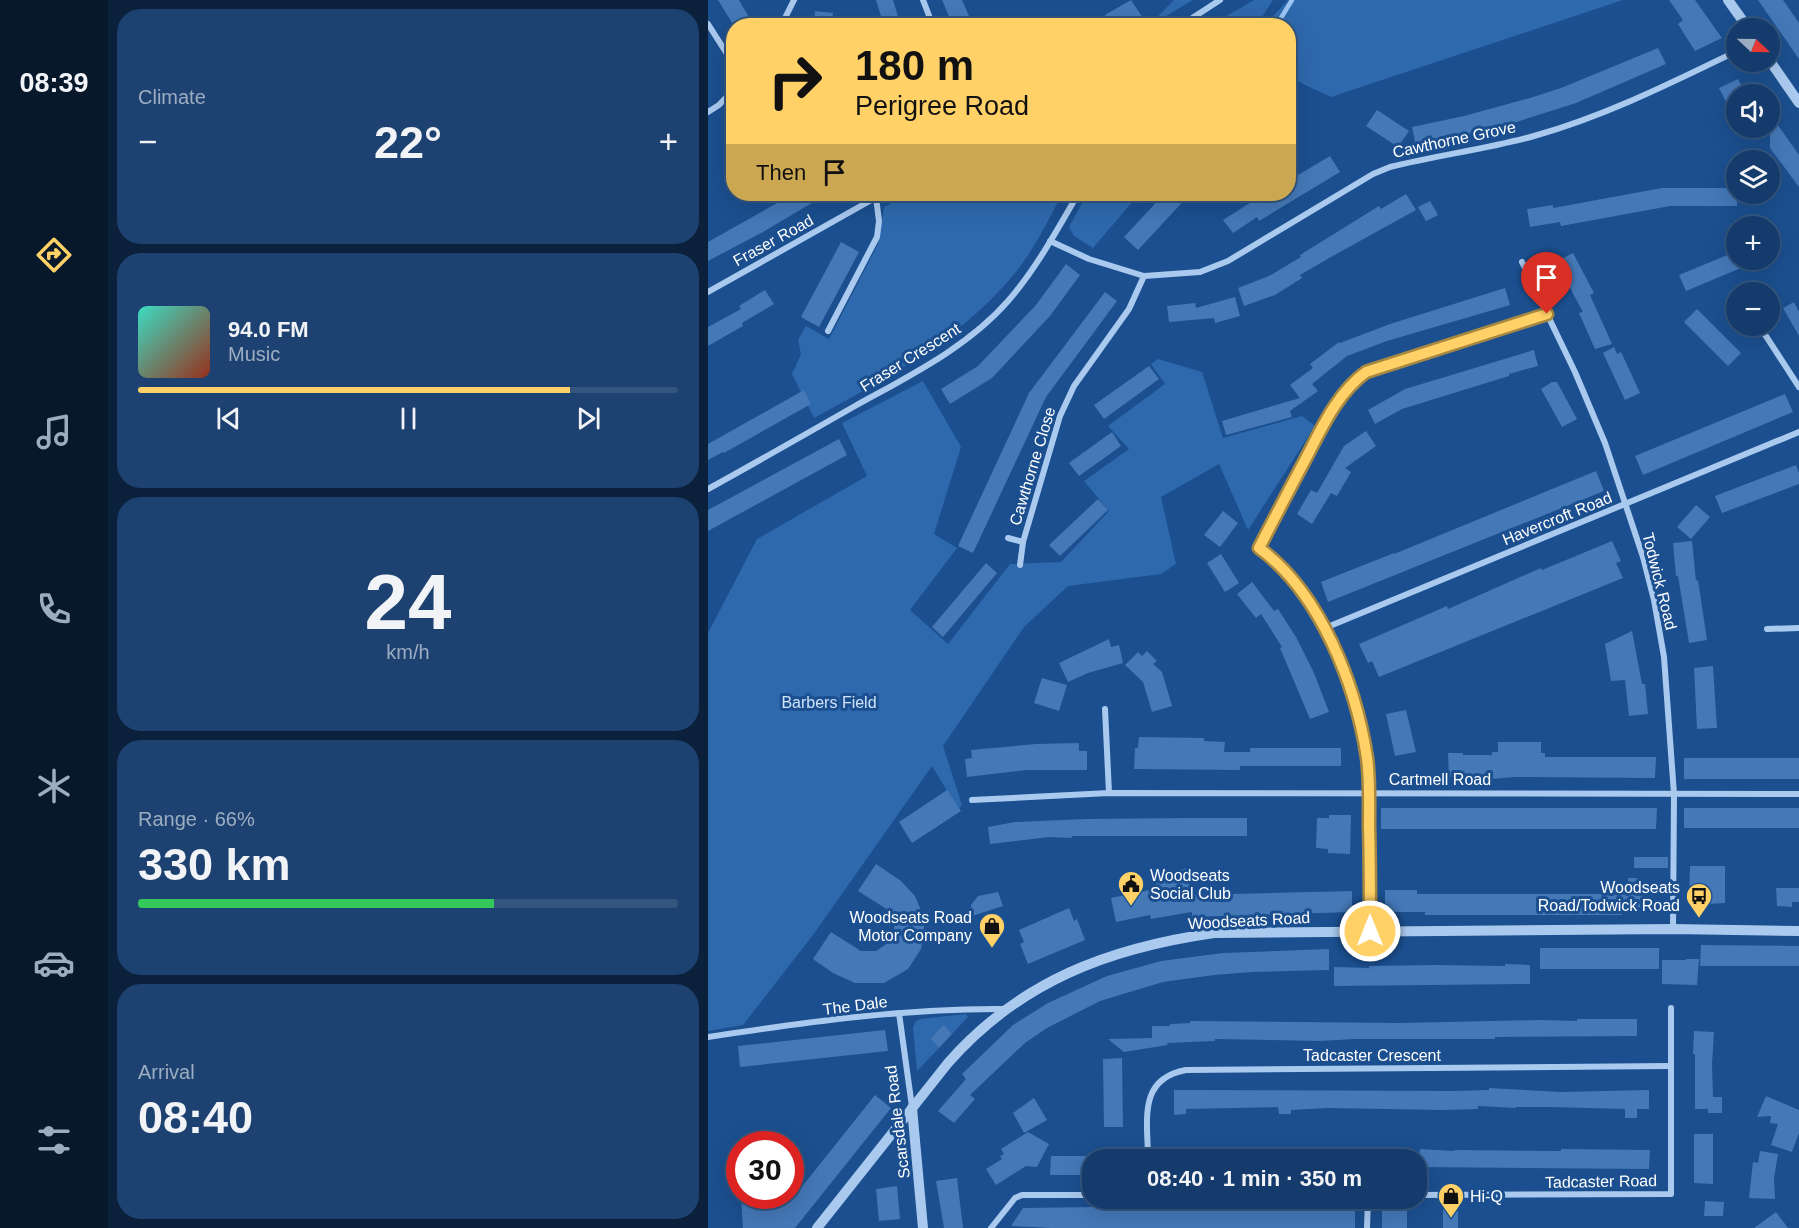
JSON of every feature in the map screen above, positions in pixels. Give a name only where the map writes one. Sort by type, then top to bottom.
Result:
[{"type":"street","points":[[785,18],[794,0]]},
{"type":"street","points":[[923,0],[930,18]]},
{"type":"street","points":[[1192,18],[1220,0]]},
{"type":"street","points":[[1728,0],[1741,18]]},
{"type":"street","points":[[708,24],[726,52]]},
{"type":"street","name":"Cawthorne Grove","points":[[1050,241],[1089,259],[1144,276],[1200,272],[1228,261],[1373,174],[1390,167],[1534,136],[1646,95],[1726,56]]},
{"type":"street","points":[[1778,72],[1799,103]]},
{"type":"street","points":[[708,112],[726,97]]},
{"type":"street","name":"Fraser Road","points":[[708,292],[868,201]]},
{"type":"street","points":[[828,332],[877,237],[879,201]]},
{"type":"street","name":"Fraser Crescent","points":[[708,489],[901,381],[945,354],[980,328],[1008,301],[1050,241],[1074,201]]},
{"type":"street","name":"Todwick Road","points":[[1521,262],[1575,372],[1605,443],[1643,557],[1654,600],[1664,657],[1674,794],[1673,929]]},
{"type":"street","name":"Cawthorne Close","points":[[1020,565],[1023,542],[1060,416],[1074,386],[1129,309],[1144,276]]},
{"type":"street","points":[[1370,931],[1369,792],[1367,759],[1361,726],[1325,628],[1290,575],[1275,559],[1259,548],[1320,432],[1342,394],[1353,381],[1366,372],[1547,314]]},
{"type":"street","points":[[1766,336],[1799,387]]},
{"type":"street","name":"Havercroft Road","points":[[1325,628],[1799,432]]},
{"type":"street","name":"Cawthorne Close","points":[[1008,538],[1023,542]]},
{"type":"street","points":[[1767,629],[1799,628]]},
{"type":"street","points":[[1105,709],[1109,793]]},
{"type":"street","name":"Cartmell Road","points":[[972,800],[1109,793],[1799,794]]},
{"type":"street","name":"Woodseats Road","points":[[817,1228],[959,1050],[1007,1009],[1071,971],[1098,959],[1154,943],[1214,933],[1673,929],[1799,931]]},
{"type":"street","name":"The Dale","points":[[708,1037],[899,1013],[969,1008],[1007,1009]]},
{"type":"street","name":"Tadcaster Road","points":[[1427,1195],[1671,1194],[1671,1008]]},
{"type":"street","name":"Scarsdale Road","points":[[899,1013],[912,1108],[923,1228]]},
{"type":"street","name":"Tadcaster Crescent","points":[[1148,1149],[1148,1101],[1152,1091],[1161,1080],[1172,1072],[1186,1070],[1670,1066]]},
{"type":"street","points":[[991,1228],[1015,1198],[1022,1195],[1082,1195]]},
{"type":"street","points":[[1367,1228],[1368,1209]]},
{"type":"green space","points":[[1174,0],[1193,0],[1163,18],[1159,15]]},
{"type":"green space","points":[[1254,0],[1273,0],[1261,18],[1223,18]]},
{"type":"green space","points":[[1288,0],[1623,0],[1331,97],[1296,79],[1296,18],[1271,18]]},
{"type":"green space","points":[[896,201],[1058,201],[1039,238],[1018,269],[990,301],[968,321],[893,374],[814,418],[792,374],[801,354],[798,340],[806,326],[829,339],[878,244],[884,207]]},
{"type":"green space","points":[[1083,201],[1133,201],[1093,248],[1074,236],[1069,227]]},
{"type":"green space","name":"Barbers Field","points":[[1158,359],[1202,372],[1223,438],[1302,416],[1315,426],[1248,530],[1219,464],[1161,497],[1176,564],[1161,574],[1068,586],[1024,627],[943,746],[962,805],[958,809],[932,766],[813,935],[743,1025],[708,1031],[708,633],[757,539],[867,476],[842,423],[923,381],[961,447],[934,534],[957,548],[910,610],[948,644],[1010,564],[1061,562],[1109,511],[1084,481],[1129,449],[1108,426],[1165,384],[1151,364]]},
{"type":"green space","points":[[966,1014],[968,1017],[952,1034],[942,1026],[930,1039],[939,1048],[917,1071],[913,1028],[915,1022],[920,1019]]},
{"type":"building","points":[[718,0],[739,0],[749,18],[729,18]]},
{"type":"building","points":[[876,0],[893,0],[899,18],[882,18]]},
{"type":"building","points":[[942,0],[962,0],[970,18],[950,18]]},
{"type":"building","points":[[1131,0],[1143,18],[1107,18],[1105,15]]},
{"type":"building","points":[[1669,0],[1695,0],[1722,38],[1695,51],[1678,24],[1683,20]]},
{"type":"building","points":[[1758,0],[1783,0],[1799,23],[1799,59],[1780,32],[1780,18],[1771,18]]},
{"type":"building","points":[[815,11],[833,13],[832,18],[815,18]]},
{"type":"building","points":[[1658,48],[1666,64],[1576,103],[1504,126],[1416,146],[1412,127],[1530,98],[1561,88]]},
{"type":"building","points":[[1738,79],[1741,84],[1727,84]]},
{"type":"building","points":[[1726,85],[1726,102],[1719,88]]},
{"type":"building","points":[[1377,110],[1409,131],[1398,147],[1366,126]]},
{"type":"building","points":[[1780,128],[1799,155],[1799,187],[1780,161],[1780,150],[1770,148],[1770,138],[1780,138]]},
{"type":"building","points":[[1330,156],[1340,172],[1296,199],[1296,176]]},
{"type":"building","points":[[1662,188],[1726,188],[1726,204],[1737,204],[1737,206],[1670,206],[1561,226],[1560,222],[1530,227],[1527,209],[1553,205],[1553,208]]},
{"type":"building","points":[[1406,194],[1416,210],[1300,275],[1302,278],[1275,295],[1244,306],[1238,288],[1269,276],[1379,206],[1381,209]]},
{"type":"building","points":[[781,201],[815,201],[708,261],[708,242]]},
{"type":"building","points":[[1157,201],[1184,201],[1138,250],[1124,237]]},
{"type":"building","points":[[1253,201],[1292,201],[1259,221],[1257,217],[1233,233],[1223,220]]},
{"type":"building","points":[[1430,201],[1438,215],[1426,221],[1418,207]]},
{"type":"building","points":[[841,242],[859,252],[819,327],[801,317]]},
{"type":"building","points":[[1573,253],[1594,293],[1590,295],[1612,344],[1595,349],[1579,313],[1583,312],[1556,262]]},
{"type":"building","points":[[1726,256],[1726,270],[1736,270],[1686,291],[1679,275]]},
{"type":"building","points":[[1066,264],[1080,275],[1050,316],[992,378],[950,404],[941,389],[978,366],[1036,305]]},
{"type":"building","points":[[1505,288],[1510,305],[1387,341],[1347,356],[1312,384],[1318,391],[1290,411],[1292,417],[1226,435],[1222,421],[1300,398],[1290,385],[1313,368],[1310,364],[1339,342]]},
{"type":"building","points":[[765,290],[774,304],[742,323],[743,326],[708,346],[708,327],[741,309],[739,306]]},
{"type":"building","points":[[1105,292],[1117,301],[1046,397],[973,553],[958,546],[1029,393]]},
{"type":"building","points":[[1235,297],[1240,316],[1215,323],[1214,318],[1169,322],[1167,306],[1195,303],[1196,308]]},
{"type":"building","points":[[1794,302],[1799,312],[1799,336],[1783,308]]},
{"type":"building","points":[[1697,309],[1741,353],[1728,366],[1684,322]]},
{"type":"building","points":[[1614,347],[1617,354],[1621,352],[1640,393],[1625,400],[1603,353]]},
{"type":"building","points":[[1534,350],[1538,366],[1402,409],[1375,424],[1368,410],[1405,389]]},
{"type":"building","points":[[1149,366],[1159,379],[1104,419],[1094,405]]},
{"type":"building","points":[[1552,382],[1557,382],[1577,419],[1562,427],[1541,389]]},
{"type":"building","points":[[804,390],[811,404],[708,460],[708,444]]},
{"type":"building","points":[[1785,394],[1793,412],[1643,475],[1635,456]]},
{"type":"building","points":[[1366,431],[1376,446],[1345,468],[1351,472],[1337,496],[1331,493],[1312,524],[1297,514],[1311,490],[1317,493],[1344,446]]},
{"type":"building","points":[[1112,432],[1121,446],[1079,476],[1069,463]]},
{"type":"building","points":[[839,439],[847,455],[708,531],[708,510]]},
{"type":"building","points":[[1796,465],[1799,484],[1722,513],[1715,496]]},
{"type":"building","points":[[1596,471],[1604,491],[1328,602],[1321,582]]},
{"type":"building","points":[[1098,499],[1108,510],[1060,556],[1049,545]]},
{"type":"building","points":[[1696,505],[1710,517],[1691,539],[1677,527]]},
{"type":"building","points":[[1223,511],[1238,523],[1220,547],[1204,535]]},
{"type":"building","points":[[1612,541],[1621,561],[1616,563],[1623,578],[1379,677],[1372,661],[1368,663],[1359,644],[1447,606],[1448,609],[1541,568],[1542,570]]},
{"type":"building","points":[[1692,541],[1696,581],[1698,580],[1707,640],[1689,643],[1678,576],[1676,576],[1673,543]]},
{"type":"building","points":[[1221,554],[1239,583],[1225,592],[1207,563]]},
{"type":"building","points":[[986,563],[997,573],[943,637],[932,627]]},
{"type":"building","points":[[1252,582],[1274,611],[1278,609],[1296,637],[1314,673],[1329,712],[1310,719],[1280,648],[1282,647],[1261,614],[1256,618],[1237,594]]},
{"type":"building","points":[[1632,631],[1642,684],[1645,684],[1648,714],[1629,716],[1625,680],[1611,681],[1605,644]]},
{"type":"building","points":[[1109,639],[1111,647],[1119,645],[1123,663],[1088,673],[1068,682],[1059,663]]},
{"type":"building","points":[[1147,651],[1157,661],[1153,664],[1162,672],[1172,706],[1152,712],[1143,682],[1125,665],[1138,652],[1142,656]]},
{"type":"building","points":[[1713,666],[1717,728],[1697,729],[1694,668]]},
{"type":"building","points":[[1042,678],[1067,685],[1059,711],[1034,703]]},
{"type":"building","points":[[1406,710],[1416,752],[1395,756],[1386,714]]},
{"type":"building","points":[[1139,737],[1204,738],[1204,741],[1225,742],[1224,752],[1250,752],[1250,748],[1341,748],[1341,766],[1240,766],[1240,770],[1134,769],[1135,748],[1138,748]]},
{"type":"building","points":[[1498,742],[1541,742],[1541,753],[1545,753],[1545,757],[1656,757],[1655,778],[1514,777],[1492,779],[1492,775],[1449,777],[1448,753],[1492,755],[1492,752],[1498,752]]},
{"type":"building","points":[[1079,743],[1079,751],[1087,751],[1087,770],[1026,770],[967,777],[965,759],[972,758],[971,750]]},
{"type":"building","points":[[1684,758],[1799,758],[1799,779],[1684,779]]},
{"type":"building","points":[[947,790],[961,811],[912,843],[899,822]]},
{"type":"building","points":[[1381,808],[1657,808],[1656,829],[1381,829]]},
{"type":"building","points":[[1684,808],[1799,808],[1799,828],[1684,828]]},
{"type":"building","points":[[1329,815],[1351,815],[1350,854],[1328,853],[1328,849],[1316,848],[1317,818],[1329,818]]},
{"type":"building","points":[[1247,818],[1247,836],[1072,836],[1072,838],[1049,837],[990,844],[988,827],[1015,822],[1086,819]]},
{"type":"building","points":[[1634,857],[1668,857],[1668,868],[1634,868]]},
{"type":"building","points":[[876,864],[901,881],[915,896],[925,920],[921,949],[908,969],[884,983],[855,983],[833,973],[813,959],[831,932],[861,951],[876,951],[891,941],[895,924],[885,908],[858,891]]},
{"type":"building","points":[[1690,866],[1725,866],[1725,903],[1689,905]]},
{"type":"building","points":[[1190,867],[1191,895],[1352,891],[1352,912],[1192,917],[1192,912],[1151,919],[1150,915],[1116,922],[1111,898],[1145,891],[1155,887],[1155,878]]},
{"type":"building","points":[[1628,878],[1643,878],[1643,907],[1622,907],[1622,915],[1425,915],[1425,912],[1385,912],[1385,890],[1417,890],[1417,894],[1623,894],[1623,885],[1628,885]]},
{"type":"building","points":[[1776,888],[1799,888],[1799,902],[1792,902],[1792,907],[1777,906]]},
{"type":"building","points":[[998,892],[1003,906],[972,916],[971,905],[978,896]]},
{"type":"building","points":[[1069,908],[1074,921],[1077,919],[1085,940],[1028,964],[1020,944],[1024,942],[1019,930]]},
{"type":"building","points":[[1701,945],[1799,946],[1799,966],[1700,966]]},
{"type":"building","points":[[1540,948],[1659,948],[1659,969],[1540,969]]},
{"type":"building","points":[[1329,949],[1329,970],[1214,975],[1163,982],[1100,1001],[1047,1028],[1025,1043],[970,1095],[975,1099],[954,1123],[938,1111],[966,1079],[962,1074],[1013,1025],[1048,1003],[1107,976],[1161,961],[1223,953]]},
{"type":"building","points":[[1699,959],[1697,985],[1662,984],[1662,960]]},
{"type":"building","points":[[1505,964],[1530,965],[1530,984],[1334,986],[1334,967],[1505,966]]},
{"type":"building","points":[[1577,1019],[1637,1019],[1637,1036],[1320,1041],[1215,1039],[1215,1041],[1167,1043],[1168,1045],[1124,1052],[1108,1039],[1152,1038],[1152,1026],[1170,1026],[1170,1024],[1190,1023],[1190,1021],[1400,1023],[1577,1021]]},
{"type":"building","points":[[943,1025],[952,1034],[939,1048],[930,1039]]},
{"type":"building","points":[[885,1030],[888,1051],[740,1067],[738,1046]]},
{"type":"building","points":[[1694,1031],[1714,1032],[1713,1097],[1722,1097],[1722,1113],[1708,1113],[1708,1109],[1695,1109]]},
{"type":"building","points":[[1122,1058],[1123,1127],[1104,1127],[1103,1059]]},
{"type":"building","points":[[1489,1088],[1561,1092],[1649,1090],[1649,1109],[1637,1109],[1637,1118],[1625,1118],[1625,1109],[1478,1106],[1478,1109],[1444,1110],[1327,1108],[1291,1110],[1291,1114],[1279,1114],[1278,1107],[1186,1109],[1186,1114],[1174,1115],[1174,1090],[1454,1091],[1489,1090]]},
{"type":"building","points":[[875,1095],[891,1108],[795,1228],[743,1228],[742,1209],[804,1209],[804,1184]]},
{"type":"building","points":[[1766,1096],[1799,1110],[1799,1133],[1792,1152],[1771,1145],[1778,1124],[1770,1123],[1771,1116],[1757,1117]]},
{"type":"building","points":[[1034,1098],[1047,1120],[1024,1133],[1013,1113]]},
{"type":"building","points":[[1028,1132],[1049,1144],[1037,1167],[1026,1166],[996,1185],[986,1169],[1002,1159],[1000,1156],[1004,1154],[1001,1149]]},
{"type":"building","points":[[1694,1134],[1713,1134],[1713,1184],[1694,1183]]},
{"type":"building","points":[[1243,1147],[1271,1148],[1271,1149],[1243,1149]]},
{"type":"building","points":[[1427,1149],[1650,1150],[1649,1169],[1427,1167]]},
{"type":"building","points":[[1760,1151],[1778,1154],[1774,1178],[1775,1199],[1749,1198],[1753,1162],[1758,1163]]},
{"type":"building","points":[[1051,1156],[1082,1156],[1082,1175],[1050,1175]]},
{"type":"building","points":[[957,1178],[963,1228],[944,1228],[936,1181]]},
{"type":"building","points":[[897,1186],[900,1219],[879,1221],[876,1189]]},
{"type":"building","points":[[1705,1201],[1724,1202],[1723,1216],[1704,1216]]},
{"type":"building","points":[[1023,1208],[1355,1210],[1355,1228],[1011,1226]]},
{"type":"building","points":[[1382,1209],[1407,1209],[1407,1228],[1382,1228]]},
{"type":"building","name":"Hi-Q","points":[[1443,1209],[1458,1210],[1458,1228],[1443,1228]]},
{"type":"building","points":[[1776,1212],[1788,1228],[1754,1228]]},
{"type":"waterway","points":[[1281,18],[1292,0]]},
{"type":"place","name":"Woodseats Social Club","points":[[1131,907]]},
{"type":"place","name":"Woodseats Road/Todwick Road","points":[[1699,919]]},
{"type":"place","name":"Woodseats Road Motor Company","points":[[992,949]]},
{"type":"place","name":"Hi-Q","points":[[1451,1219]]},
{"type":"route","points":[[1370,931],[1369,792],[1367,759],[1361,726],[1325,628],[1297,584],[1275,559],[1259,548],[1320,432],[1342,394],[1353,381],[1366,372],[1547,314]]}]
